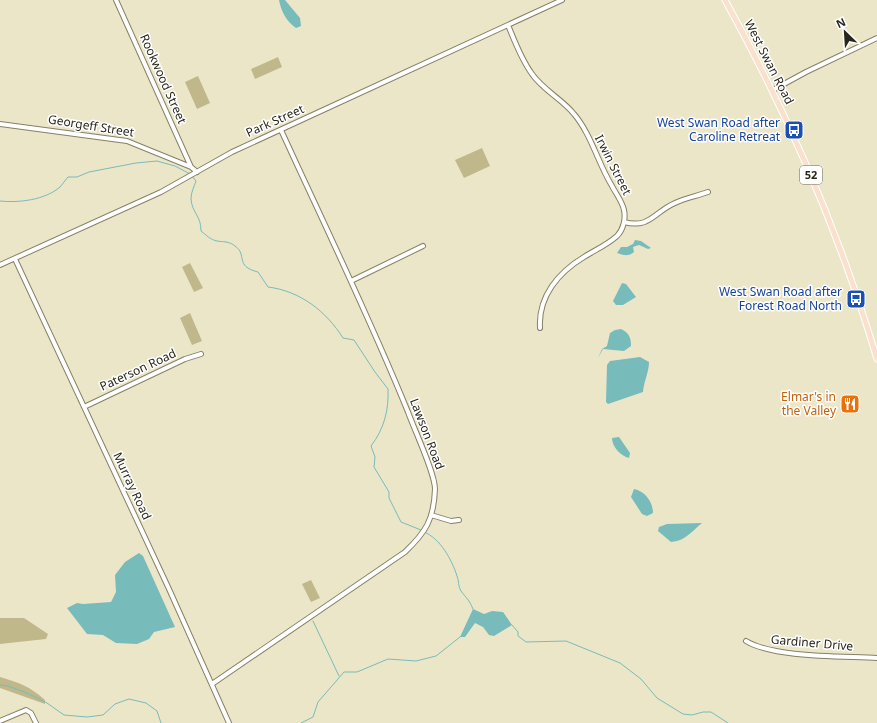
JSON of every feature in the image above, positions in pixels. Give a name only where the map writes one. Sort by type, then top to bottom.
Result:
[{"type":"main road","name":"West Swan Road","points":[[725,0],[773,90],[830,219],[862,309],[877,359]]},
{"type":"street","name":"Rookwood Street","points":[[116,0],[191,167]]},
{"type":"street","name":"Park Street","points":[[0,265],[161,192],[232,152],[562,0]]},
{"type":"street","name":"Irwin Street","points":[[508,25],[522,58],[532,75],[573,112],[583,126],[612,187],[619,197],[624,211],[624,222]]},
{"type":"street","points":[[773,90],[806,72],[877,38]]},
{"type":"street","name":"Georgeff Street","points":[[0,124],[127,141],[191,167],[198,172]]},
{"type":"street","name":"Lawson Road","points":[[212,684],[405,552],[422,536],[431,515],[435,488],[432,476],[390,369],[281,130]]},
{"type":"street","points":[[540,328],[539,315],[548,291],[559,276],[584,256],[609,243],[619,234],[624,222],[633,225],[642,224],[675,203],[708,192]]},
{"type":"street","points":[[351,281],[423,246]]},
{"type":"street","name":"Murray Road","points":[[15,258],[229,723]]},
{"type":"street","name":"Paterson Road","points":[[84,407],[185,359],[201,354]]},
{"type":"street","points":[[431,515],[451,521],[458,520]]},
{"type":"street","name":"Gardiner Drive","points":[[746,641],[755,647],[777,652],[877,658]]},
{"type":"street","points":[[0,721],[26,710],[31,713],[36,723]]},
{"type":"shaded area","points":[[278,57],[282,67],[255,79],[251,69]]},
{"type":"shaded area","points":[[198,76],[210,103],[197,109],[185,82]]},
{"type":"shaded area","points":[[482,148],[490,166],[464,178],[455,160]]},
{"type":"shaded area","points":[[190,263],[203,288],[194,292],[182,267]]},
{"type":"shaded area","points":[[190,313],[202,341],[192,345],[180,318]]},
{"type":"shaded area","points":[[311,580],[320,598],[311,602],[302,584]]},
{"type":"shaded area","points":[[0,618],[24,618],[48,634],[46,639],[0,644]]},
{"type":"shaded area","points":[[0,677],[29,688],[45,700],[45,704],[0,688]]},
{"type":"water","points":[[279,0],[285,0],[300,18],[301,26],[296,28],[289,22],[281,8]]},
{"type":"water","points":[[635,240],[641,241],[651,248],[648,249],[639,245],[633,247],[634,252],[630,255],[617,253],[621,247],[627,247],[633,244]]},
{"type":"water","points":[[622,283],[626,284],[636,297],[623,305],[616,305],[613,301]]},
{"type":"water","points":[[621,329],[629,336],[631,346],[624,351],[603,349],[598,358],[602,349],[607,346],[610,333]]},
{"type":"water","points":[[640,357],[649,362],[643,392],[608,404],[606,402],[607,365],[610,361]]},
{"type":"water","points":[[619,437],[630,453],[629,458],[615,448],[612,438]]},
{"type":"water","points":[[634,489],[642,492],[648,498],[652,505],[653,513],[647,516],[642,514],[631,497]]},
{"type":"water","points":[[702,523],[688,536],[671,542],[658,531],[659,527],[667,524]]},
{"type":"water","points":[[139,553],[143,556],[175,627],[154,632],[149,639],[137,644],[116,643],[103,635],[87,634],[67,608],[77,603],[111,602],[116,592],[115,575],[125,562]]},
{"type":"water","points":[[473,609],[484,614],[492,611],[503,612],[512,625],[494,636],[489,635],[483,627],[475,623],[465,637],[460,637]]},
{"type":"waterway","points":[[0,201],[32,200],[54,191],[60,187],[68,177],[77,177],[89,172],[136,163],[157,161],[175,166],[190,174]]},
{"type":"waterway","points":[[192,176],[196,181],[191,199],[193,208],[200,221],[201,231],[213,240],[228,242],[239,249],[246,267],[258,272],[268,287],[291,293],[311,304],[320,311],[329,319],[343,338],[354,340],[388,389],[388,404],[385,419],[376,440],[371,446],[375,457],[374,467],[389,492],[389,498],[401,522],[421,530]]},
{"type":"waterway","points":[[424,532],[435,539],[445,550],[455,570],[460,589],[473,609]]},
{"type":"waterway","points":[[313,621],[339,676]]},
{"type":"waterway","points":[[512,625],[518,632],[518,636],[526,642],[566,641],[620,663],[641,679],[657,698],[683,714],[692,715],[703,712],[711,712],[728,723]]},
{"type":"waterway","points":[[301,723],[313,717],[318,702],[344,672],[357,672],[388,659],[416,661],[436,656],[460,637]]},
{"type":"waterway","points":[[0,685],[8,686],[27,693],[47,703],[64,715],[87,717],[103,715],[115,704],[129,699],[146,703],[157,711],[161,723]]},
{"type":"place","name":"West Swan Road after Caroline Retreat","points":[[794,130]]},
{"type":"place","name":"West Swan Road after Forest Road North","points":[[856,299]]},
{"type":"place","name":"Elmar's in the Valley","points":[[850,404]]}]
